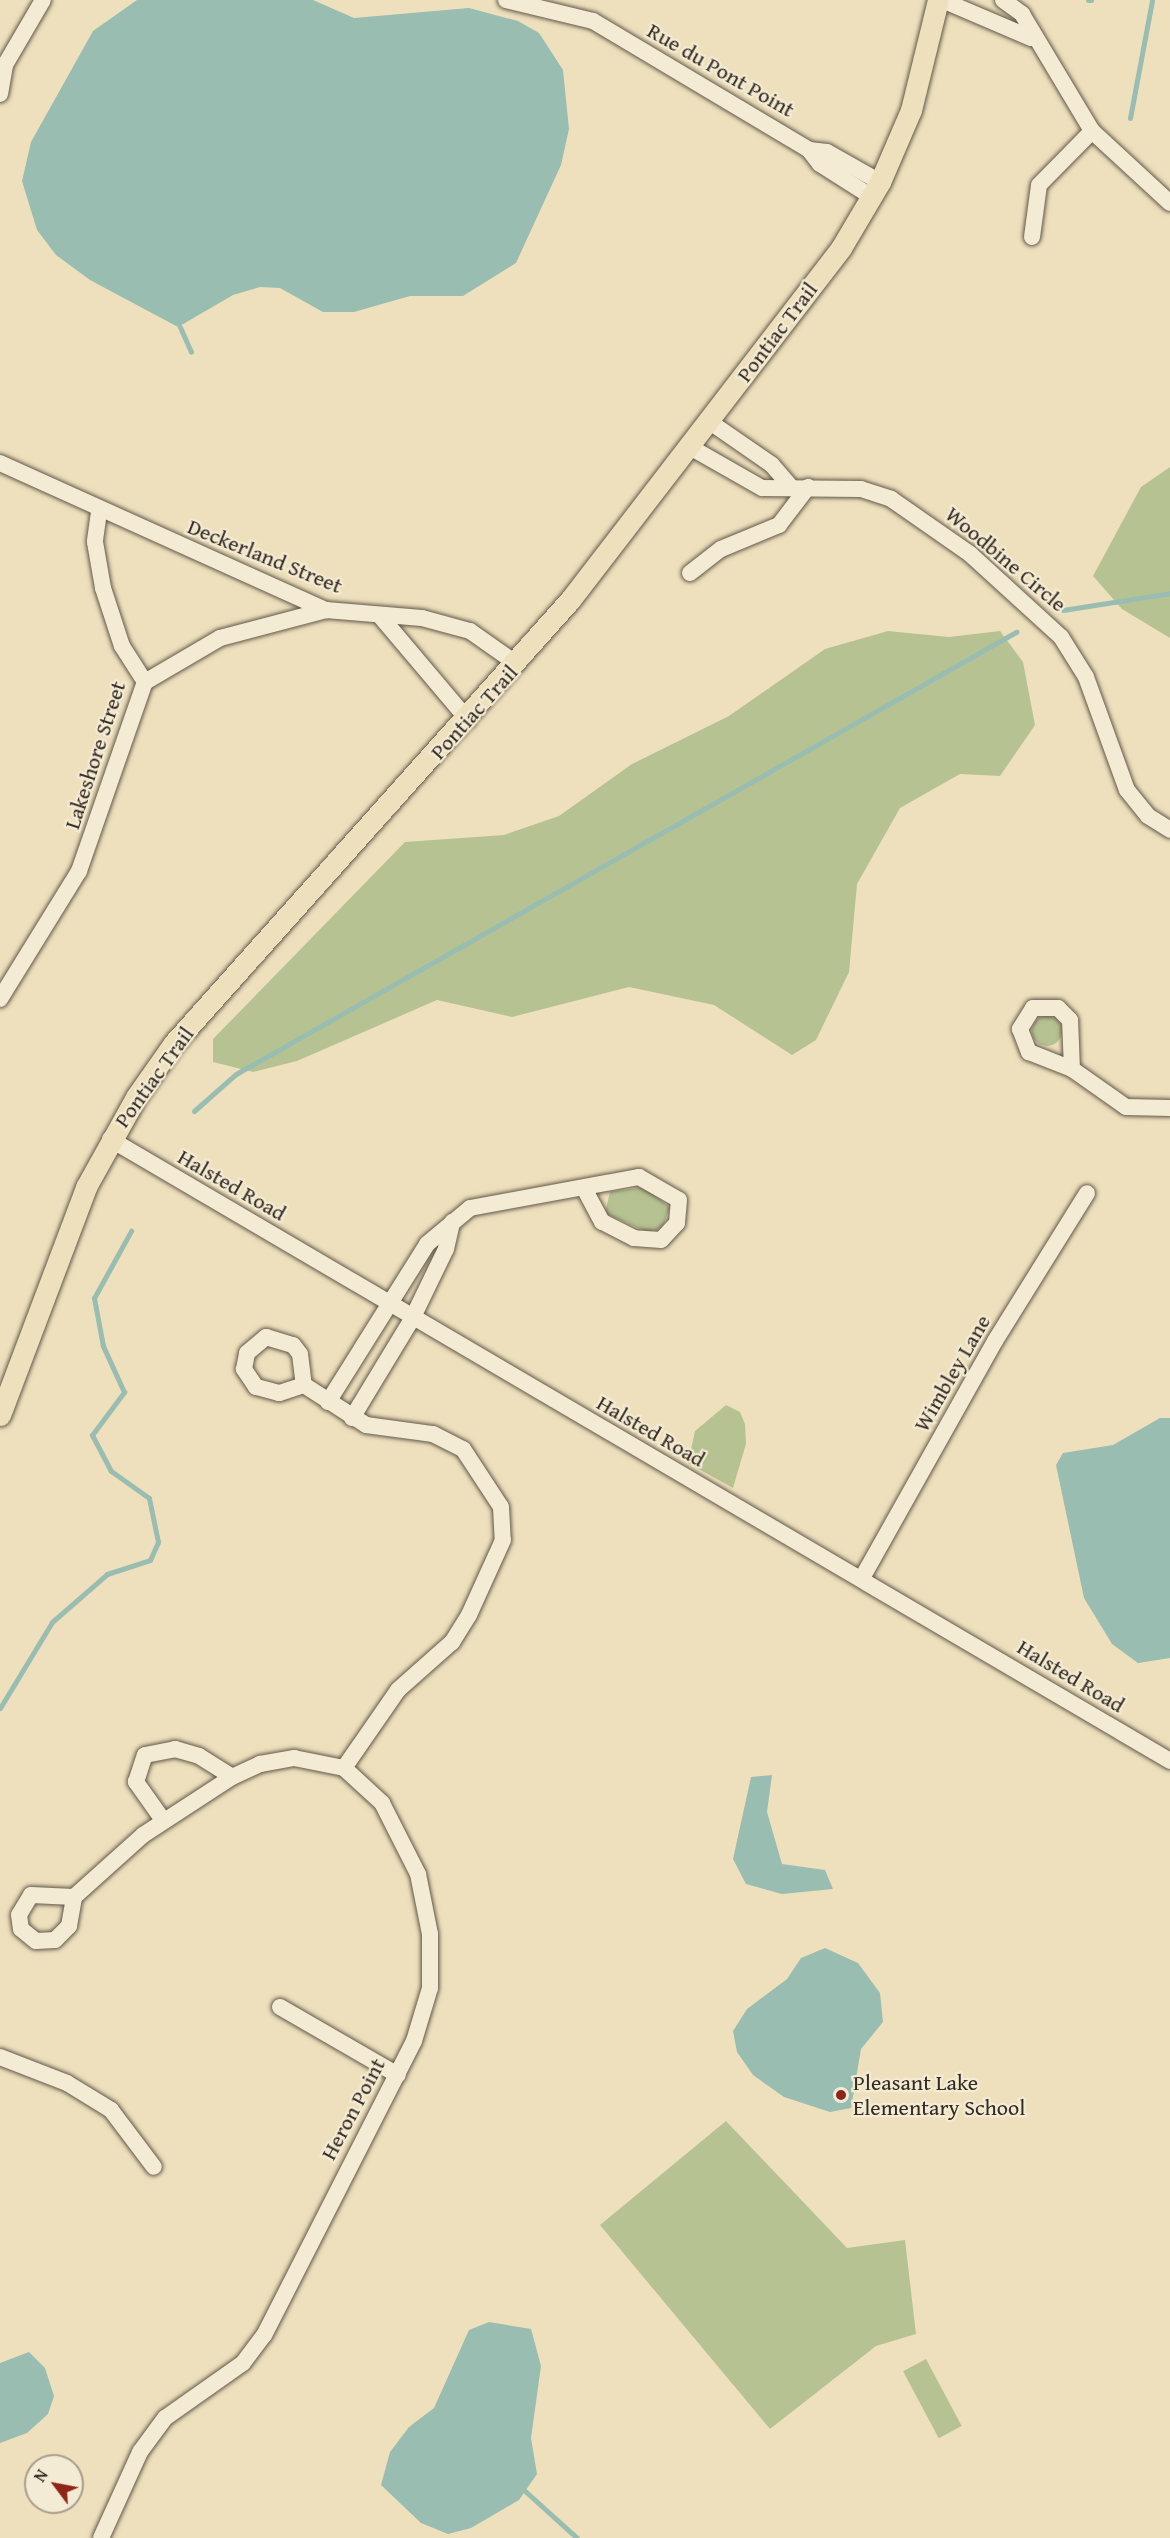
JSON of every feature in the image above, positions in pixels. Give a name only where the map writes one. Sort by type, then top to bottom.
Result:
[{"type":"main road","name":"Pontiac Trail","points":[[0,1416],[86,1187],[110,1139],[174,1043],[517,664],[710,422],[841,248],[876,190],[912,110],[940,0]]},
{"type":"street","points":[[0,94],[2,67],[42,0]]},
{"type":"street","name":"Rue du Pont Point","points":[[506,0],[593,21],[809,150],[827,153],[876,190]]},
{"type":"street","points":[[940,0],[1032,38]]},
{"type":"street","points":[[1003,0],[1022,14],[1032,38],[1092,131],[1170,203]]},
{"type":"street","points":[[1032,237],[1039,185],[1092,131]]},
{"type":"street","points":[[710,422],[772,465],[790,486]]},
{"type":"street","name":"Woodbine Circle","points":[[690,447],[762,488],[790,486],[861,489],[891,499],[930,523],[1034,607],[1086,677],[1127,790],[1148,816],[1170,830]]},
{"type":"street","name":"Deckerland Street","points":[[0,464],[99,512],[326,610],[381,617],[422,618],[470,632],[517,664]]},
{"type":"street","points":[[690,573],[721,549],[779,525],[808,487]]},
{"type":"street","name":"Lakeshore Street","points":[[0,999],[79,871],[145,682],[122,646],[103,588],[94,542],[99,512]]},
{"type":"street","points":[[145,682],[220,638],[326,610]]},
{"type":"street","points":[[381,617],[468,720]]},
{"type":"street","points":[[1072,1069],[1126,1107],[1170,1108]]},
{"type":"street","name":"Halsted Road","points":[[110,1139],[412,1319],[862,1578],[1170,1761]]},
{"type":"street","points":[[328,1402],[427,1244],[452,1222],[481,1205],[649,1178],[679,1200],[677,1223],[661,1240],[634,1238],[602,1222],[585,1190]]},
{"type":"street","name":"Wimbley Lane","points":[[862,1578],[995,1341],[1087,1193]]},
{"type":"street","points":[[352,1418],[412,1319],[446,1249],[452,1222]]},
{"type":"street","points":[[304,1385],[352,1418],[379,1429],[433,1434],[463,1449],[501,1508],[503,1540],[452,1642],[398,1690],[344,1768]]},
{"type":"street","points":[[163,1820],[136,1782],[146,1755],[175,1749],[200,1756],[232,1777]]},
{"type":"street","name":"Heron Point","points":[[74,1897],[163,1820],[232,1777],[260,1764],[294,1758],[344,1768],[366,1784],[399,1831],[418,1874],[430,1935],[430,1988],[398,2075],[264,2335],[243,2363],[165,2418],[140,2452],[101,2538]]},
{"type":"street","points":[[280,2007],[398,2075]]},
{"type":"street","points":[[0,2057],[67,2083],[111,2110],[154,2167]]},
{"type":"green space","points":[[1170,467],[1170,638],[1122,609],[1093,576],[1141,487]]},
{"type":"green space","points":[[888,631],[949,637],[1000,631],[1023,662],[1035,725],[1000,776],[960,774],[900,808],[857,884],[849,972],[816,1040],[792,1055],[714,1005],[629,987],[512,1017],[437,1000],[297,1061],[253,1072],[213,1062],[213,1039],[405,842],[504,835],[559,816],[632,764],[729,716],[825,649]]},
{"type":"green space","points":[[1047,1016],[1053,1017],[1061,1025],[1061,1037],[1053,1045],[1047,1046],[1041,1045],[1033,1037],[1032,1031],[1033,1025],[1041,1017]]},
{"type":"green space","points":[[645,1187],[670,1208],[662,1228],[647,1232],[605,1213],[610,1192]]},
{"type":"green space","points":[[726,1405],[740,1412],[745,1424],[746,1444],[733,1488],[688,1463],[695,1431]]},
{"type":"green space","points":[[726,2121],[847,2248],[905,2240],[916,2334],[876,2346],[770,2429],[600,2225]]},
{"type":"green space","points":[[926,2359],[962,2426],[939,2438],[903,2371]]},
{"type":"water","points":[[137,0],[313,0],[354,18],[469,8],[518,21],[539,33],[563,70],[569,129],[561,165],[516,263],[463,296],[410,296],[354,312],[323,312],[280,288],[260,287],[233,295],[178,327],[90,280],[56,255],[37,230],[22,181],[31,142],[93,31]]},
{"type":"water","points":[[1160,1418],[1170,1418],[1170,1658],[1138,1663],[1112,1644],[1084,1598],[1056,1465],[1063,1453],[1113,1445]]},
{"type":"water","points":[[772,1775],[767,1812],[782,1864],[825,1870],[833,1889],[782,1894],[746,1884],[733,1859],[751,1777]]},
{"type":"water","points":[[825,1948],[858,1963],[880,1993],[883,2022],[861,2049],[851,2108],[830,2112],[784,2097],[753,2075],[737,2052],[733,2031],[747,2009],[787,1979],[801,1958]]},
{"type":"water","points":[[489,2322],[531,2329],[541,2366],[531,2438],[537,2474],[519,2500],[471,2528],[448,2534],[421,2523],[381,2485],[390,2452],[409,2427],[434,2408],[469,2330]]},
{"type":"water","points":[[29,2352],[45,2368],[54,2396],[48,2414],[27,2433],[0,2443],[0,2363]]},
{"type":"waterway","points":[[1130,118],[1152,0]]},
{"type":"waterway","points":[[180,327],[191,352]]},
{"type":"waterway","points":[[1063,610],[1170,593]]},
{"type":"waterway","points":[[194,1111],[236,1074],[1016,632]]},
{"type":"waterway","points":[[0,1708],[52,1622],[107,1574],[150,1560],[158,1542],[149,1498],[111,1471],[92,1435],[124,1392],[103,1346],[94,1298],[131,1231]]},
{"type":"waterway","points":[[525,2491],[577,2538]]},
{"type":"place","name":"Pleasant Lake Elementary School","points":[[841,2095]]}]
